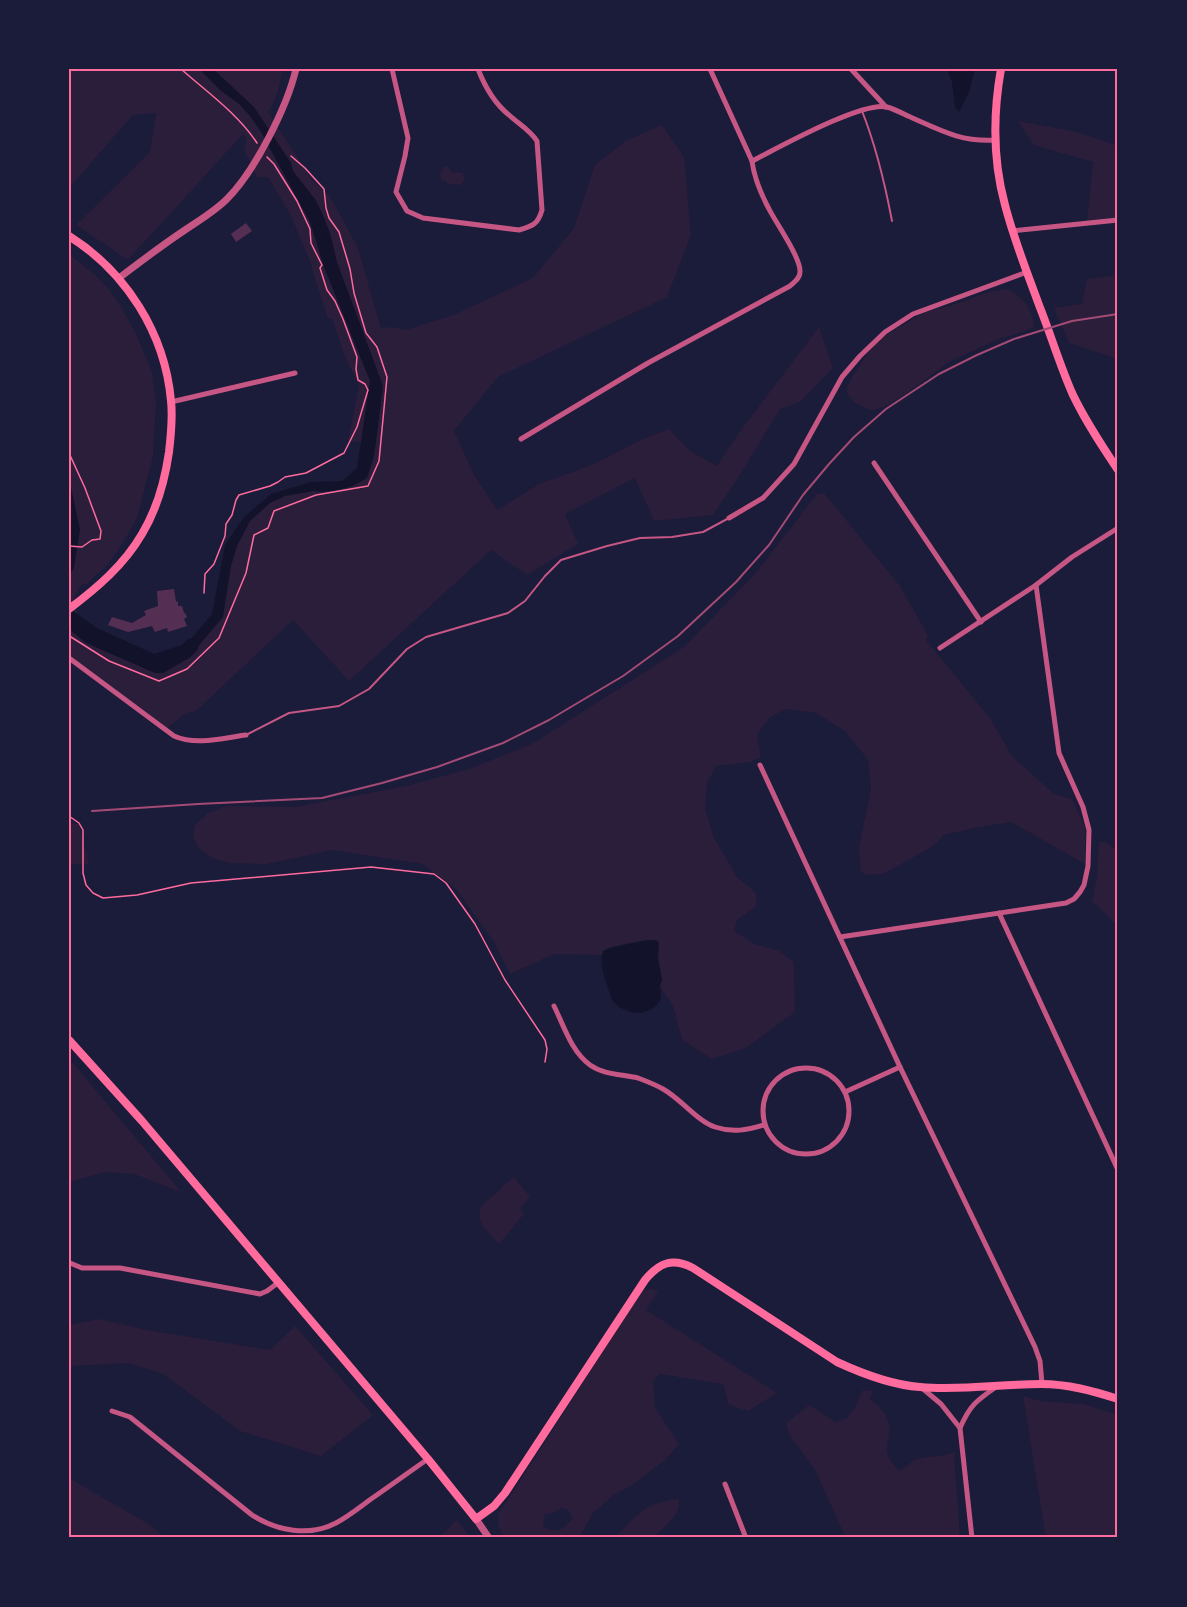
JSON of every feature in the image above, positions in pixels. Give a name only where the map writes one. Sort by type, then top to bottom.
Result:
[{"type":"main road","points":[[1001,69],[997,94],[995,140],[1000,183],[1012,231],[1079,407],[1118,470]]},
{"type":"main road","points":[[69,236],[100,258],[135,299],[149,322],[166,369],[171,402],[171,431],[167,464],[160,495],[142,535],[112,574],[69,609]]},
{"type":"main road","points":[[69,1040],[142,1121],[279,1282],[428,1459],[476,1520],[494,1506],[505,1493],[645,1280],[650,1273],[663,1264],[677,1262],[693,1268],[837,1362],[882,1380],[922,1388],[1042,1384],[1083,1388],[1118,1399]]},
{"type":"street","points":[[119,278],[218,207],[238,186],[254,163],[274,125],[296,69]]},
{"type":"street","points":[[392,69],[408,138],[396,192],[407,211],[423,218],[519,230],[539,220],[542,210],[537,141],[532,133],[507,114],[497,103],[484,84],[478,69]]},
{"type":"street","points":[[521,439],[648,363],[790,286],[799,278],[800,270],[797,260],[768,207],[754,174],[752,160],[710,69]]},
{"type":"street","points":[[851,69],[886,107]]},
{"type":"street","points":[[752,160],[838,119],[871,107],[886,107],[964,139],[995,140]]},
{"type":"street","points":[[1012,231],[1118,220]]},
{"type":"street","points":[[729,518],[763,498],[794,464],[842,377],[885,332],[913,315],[1027,272]]},
{"type":"street","points":[[171,402],[295,373]]},
{"type":"street","points":[[874,463],[981,622]]},
{"type":"street","points":[[940,648],[1118,528]]},
{"type":"street","points":[[840,936],[1066,903],[1074,899],[1084,885],[1088,867],[1089,830],[1083,807],[1059,753],[1036,585]]},
{"type":"street","points":[[69,658],[174,736],[183,740],[208,741],[246,735]]},
{"type":"street","points":[[760,765],[900,1067],[1035,1347],[1040,1361],[1042,1384]]},
{"type":"street","points":[[999,913],[1118,1170]]},
{"type":"street","points":[[554,1006],[579,1055],[590,1065],[663,1089],[712,1127],[731,1131],[764,1125]]},
{"type":"street","points":[[845,1092],[900,1067]]},
{"type":"street","points":[[799,1068],[813,1068],[826,1072],[845,1092],[849,1116],[845,1128],[839,1138],[819,1152],[807,1154],[783,1147],[774,1140],[764,1125],[763,1112],[768,1092],[775,1080],[786,1072],[799,1068]]},
{"type":"street","points":[[70,1263],[82,1268],[120,1268],[260,1293],[279,1282]]},
{"type":"street","points":[[972,1538],[960,1428],[967,1411],[976,1401],[997,1386]]},
{"type":"street","points":[[922,1388],[941,1404],[960,1428]]},
{"type":"street","points":[[112,1411],[130,1417],[252,1515],[279,1528],[292,1530],[308,1531],[334,1524],[428,1459]]},
{"type":"street","points":[[725,1484],[746,1538]]},
{"type":"street","points":[[476,1520],[489,1538]]},
{"type":"lane","points":[[862,111],[887,191],[892,221]]},
{"type":"lane","points":[[246,735],[290,713],[339,706],[369,689],[407,649],[426,637],[508,613],[525,601],[561,560],[640,538],[672,537],[704,532],[729,518]]},
{"type":"path","points":[[181,69],[227,109],[261,148]]},
{"type":"path","points":[[204,593],[206,574],[225,536],[226,524],[239,495],[279,482],[285,477],[306,473],[344,453],[357,427],[368,390],[365,384],[358,380],[357,357],[335,301],[327,290],[320,268],[322,265],[311,243],[310,229],[297,201],[274,164],[266,156]]},
{"type":"path","points":[[69,634],[109,661],[159,681],[187,669],[219,638],[246,573],[254,535],[268,528],[274,511],[316,495],[368,486],[379,461],[387,377],[377,346],[366,333],[339,232],[329,218],[326,208],[324,189],[291,156]]},
{"type":"path","points":[[69,453],[86,488],[101,531],[100,538],[92,540],[82,548],[69,546]]},
{"type":"path","points":[[69,816],[79,823],[83,830],[83,873],[86,885],[93,893],[103,898],[137,896],[191,883],[371,867],[434,874],[446,884],[475,924],[505,980],[545,1040],[547,1049],[545,1062]]},
{"type":"shaded area","points":[[69,69],[282,69],[276,97],[268,112],[312,180],[331,198],[358,248],[381,329],[390,327],[406,330],[453,315],[533,278],[574,228],[595,165],[627,140],[662,125],[684,157],[691,235],[667,297],[498,377],[454,431],[473,473],[497,510],[539,484],[594,464],[643,439],[669,429],[690,451],[717,466],[741,430],[819,327],[833,368],[800,402],[780,409],[713,515],[654,521],[635,478],[565,514],[578,544],[527,575],[491,550],[349,681],[293,620],[196,711],[186,713],[166,729],[69,658],[69,254],[108,288],[136,334],[152,372],[156,402],[153,456],[137,518],[108,564],[87,584],[82,584],[74,597],[80,620],[94,632],[125,649],[154,661],[176,655],[212,614],[225,545],[244,517],[271,494],[310,482],[342,481],[357,468],[361,442],[348,441],[359,385],[345,357],[332,318],[328,319],[309,259],[290,214],[268,177],[257,177],[244,150],[247,139],[243,134],[128,260],[76,225],[150,152],[156,113],[133,115],[69,188]]},
{"type":"shaded area","points":[[199,69],[213,69],[254,107],[291,163],[293,171],[315,199],[330,233],[337,262],[383,386],[374,457],[367,478],[353,486],[334,491],[314,491],[285,496],[270,503],[250,521],[237,546],[231,566],[223,617],[191,655],[163,673],[155,673],[86,643],[69,629],[69,610],[92,631],[115,647],[157,664],[172,659],[212,614],[225,545],[244,517],[271,494],[310,482],[342,481],[357,468],[370,381],[324,267],[310,222],[261,132],[239,104],[220,90]]},
{"type":"shaded area","points":[[947,69],[975,69],[969,92],[959,112],[955,107],[952,82]]},
{"type":"shaded area","points":[[1018,121],[1077,132],[1118,146],[1118,220],[1087,223],[1093,162],[1034,145]]},
{"type":"shaded area","points":[[444,167],[448,167],[452,172],[463,173],[465,178],[461,185],[449,185],[441,180],[440,173]]},
{"type":"shaded area","points":[[1118,275],[1118,359],[1069,343],[1054,308],[1082,304],[1087,279]]},
{"type":"shaded area","points":[[1007,289],[1018,295],[1026,304],[1032,314],[1034,327],[999,339],[949,362],[884,407],[871,410],[855,403],[847,394],[852,377],[876,341],[923,313],[988,292]]},
{"type":"shaded area","points":[[69,478],[80,530],[74,567],[69,578]]},
{"type":"shaded area","points":[[824,493],[900,586],[928,635],[926,640],[990,718],[1012,756],[1054,794],[1072,799],[1085,827],[1085,864],[1011,822],[944,835],[932,847],[883,874],[866,875],[861,872],[859,847],[871,789],[868,760],[846,732],[816,713],[786,709],[770,717],[757,735],[761,757],[750,762],[716,766],[707,783],[705,808],[714,838],[737,877],[756,893],[756,906],[737,920],[734,931],[755,944],[779,951],[794,962],[795,1012],[746,1048],[712,1059],[682,1040],[673,1006],[660,987],[662,980],[658,941],[622,945],[604,951],[602,955],[554,954],[510,974],[494,942],[456,889],[423,864],[332,850],[267,864],[230,863],[212,858],[198,847],[193,837],[195,825],[208,813],[225,806],[295,807],[406,786],[469,769],[532,744],[684,647],[755,574],[817,494]]},
{"type":"shaded area","points":[[69,823],[79,824],[89,864],[69,864]]},
{"type":"shaded area","points":[[1099,842],[1105,842],[1118,851],[1118,926],[1092,901],[1097,877]]},
{"type":"shaded area","points":[[647,940],[659,942],[661,999],[655,1007],[641,1013],[633,1013],[621,1008],[612,1000],[603,970],[603,951]]},
{"type":"shaded area","points":[[69,1059],[181,1192],[134,1174],[106,1172],[69,1182]]},
{"type":"shaded area","points":[[514,1177],[530,1197],[520,1209],[524,1214],[499,1244],[481,1222],[480,1212],[482,1206]]},
{"type":"shaded area","points":[[653,1289],[658,1292],[646,1310],[777,1393],[748,1411],[729,1405],[723,1384],[660,1374],[653,1381],[655,1408],[679,1444],[665,1460],[632,1485],[614,1495],[593,1513],[579,1538],[504,1538],[499,1526],[499,1513],[644,1290]],"holes":[[[561,1508],[567,1509],[573,1518],[563,1528],[552,1530],[543,1526],[545,1514],[554,1513]]]},
{"type":"shaded area","points":[[99,1319],[147,1330],[270,1350],[295,1326],[373,1415],[321,1456],[240,1431],[163,1374],[129,1363],[69,1366],[69,1325]]},
{"type":"shaded area","points":[[863,1390],[873,1391],[870,1399],[887,1418],[888,1456],[898,1470],[915,1460],[954,1452],[960,1538],[846,1538],[815,1470],[789,1434],[786,1423],[809,1405],[836,1422],[847,1418]]},
{"type":"shaded area","points":[[1023,1396],[1040,1401],[1084,1404],[1118,1415],[1118,1538],[1046,1538]]},
{"type":"shaded area","points":[[69,1478],[150,1525],[166,1538],[69,1538]]},
{"type":"shaded area","points":[[679,1499],[675,1516],[652,1538],[614,1538],[642,1511],[657,1503]]},
{"type":"shaded area","points":[[457,1520],[470,1538],[439,1538]]},
{"type":"building","points":[[246,223],[252,231],[236,242],[231,234]]},
{"type":"building","points":[[174,589],[176,602],[178,601],[178,606],[182,606],[187,617],[184,619],[187,626],[168,632],[167,628],[155,632],[152,626],[128,632],[108,625],[112,617],[132,623],[146,615],[144,611],[158,606],[157,591]]},
{"type":"waterway","points":[[69,617],[92,634],[154,662],[185,652],[191,646]]},
{"type":"railway","points":[[92,811],[322,798],[437,767],[503,743],[549,720],[623,676],[678,636],[736,582],[769,545],[803,495],[829,464],[854,437],[886,409],[939,374],[1014,339],[1072,321],[1118,314]]}]
